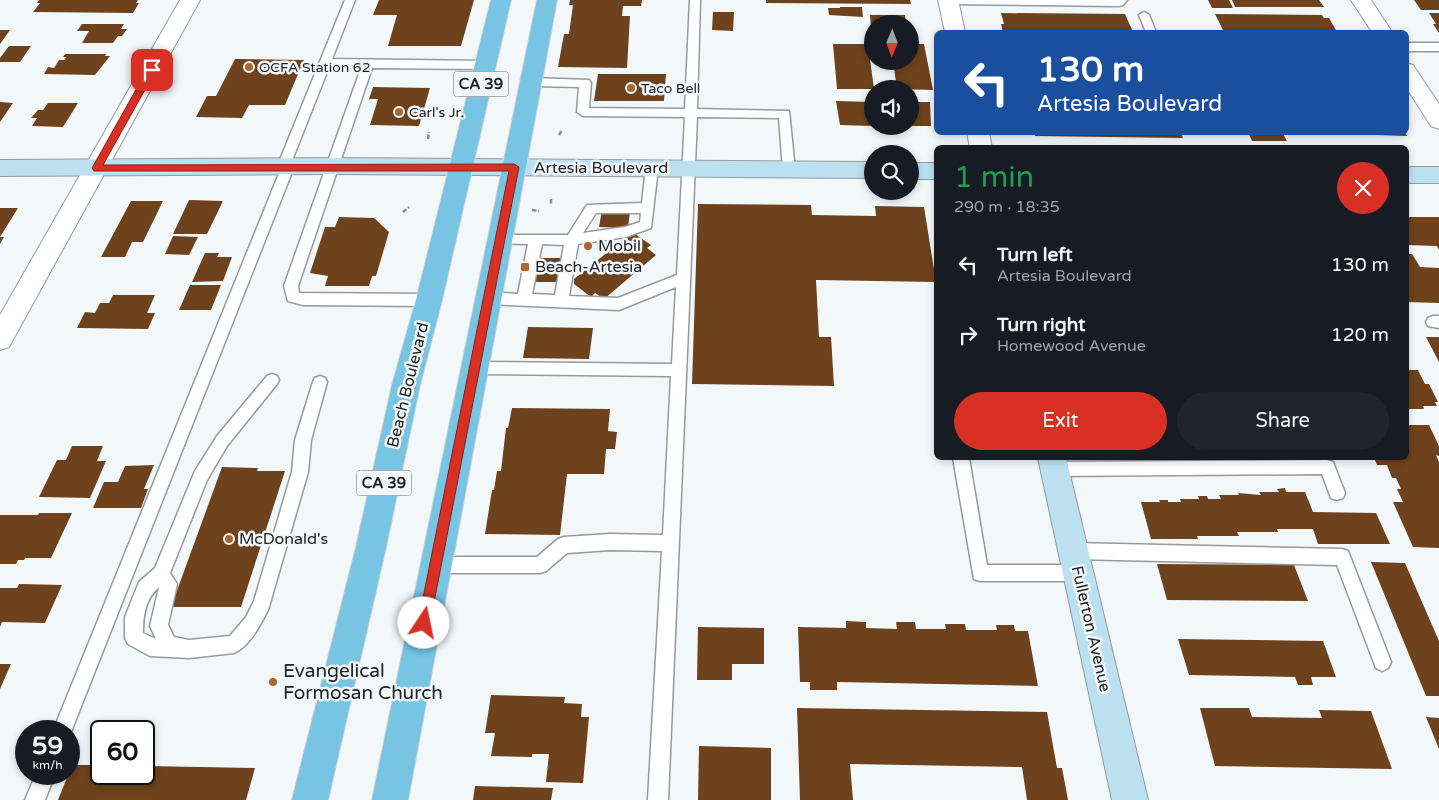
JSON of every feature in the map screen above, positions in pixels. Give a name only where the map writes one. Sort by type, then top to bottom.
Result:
[{"type":"main road","name":"Beach Boulevard","points":[[310,800],[406,386],[429,300],[501,0]]},
{"type":"main road","name":"CA 39","points":[[390,800],[547,0]]},
{"type":"street","points":[[0,340],[190,0]]},
{"type":"street","points":[[1361,0],[1381,30]]},
{"type":"street","points":[[948,1],[955,30]]},
{"type":"street","points":[[1409,75],[1439,120]]},
{"type":"street","name":"Artesia Boulevard","points":[[0,168],[332,166],[864,170]]},
{"type":"street","points":[[919,171],[934,171]]},
{"type":"street","points":[[1409,174],[1439,175]]},
{"type":"street","name":"Fullerton Avenue","points":[[1053,463],[1130,800]]},
{"type":"lane","points":[[66,720],[286,167],[350,0]]},
{"type":"lane","points":[[658,800],[695,0]]},
{"type":"lane","points":[[948,1],[1119,3],[1122,0]]},
{"type":"lane","points":[[1144,15],[1150,30]]},
{"type":"lane","points":[[1409,47],[1439,47]]},
{"type":"lane","points":[[325,63],[485,65]]},
{"type":"lane","points":[[368,64],[291,286],[294,297],[303,299],[429,300]]},
{"type":"lane","points":[[531,82],[586,83],[583,112],[785,114],[789,170]]},
{"type":"lane","points":[[500,239],[572,240],[626,232],[646,225],[652,168]]},
{"type":"lane","points":[[561,301],[572,240],[592,208],[647,208]]},
{"type":"lane","points":[[524,300],[536,240]]},
{"type":"lane","points":[[488,298],[619,304],[683,278]]},
{"type":"lane","points":[[474,368],[678,370]]},
{"type":"lane","points":[[272,380],[222,440],[201,476],[161,574],[145,588],[134,617],[134,638],[150,647],[189,649],[234,644],[252,623],[258,610],[300,472],[304,440],[320,382]]},
{"type":"lane","points":[[962,460],[980,573],[1076,562],[1342,557],[1382,662]]},
{"type":"lane","points":[[1053,463],[1327,466],[1337,493]]},
{"type":"lane","points":[[435,564],[540,565],[564,545],[610,542],[670,543]]},
{"type":"lane","points":[[161,574],[168,584],[159,626],[169,644],[189,649]]},
{"type":"lane","points":[[35,800],[41,785]]},
{"type":"path","points":[[559,134],[562,130]]},
{"type":"path","points":[[428,139],[429,132]]},
{"type":"path","points":[[551,199],[551,204]]},
{"type":"path","points":[[403,212],[410,207]]},
{"type":"building","points":[[39,0],[138,0],[136,3],[139,3],[133,13],[33,12],[40,3],[37,3]]},
{"type":"building","points":[[379,0],[474,0],[461,46],[388,46],[397,15],[373,15]]},
{"type":"building","points":[[570,0],[642,0],[641,6],[623,6],[622,16],[630,16],[627,68],[558,67],[564,34],[569,34],[573,5],[569,5]]},
{"type":"building","points":[[766,0],[910,0],[911,4],[766,3]]},
{"type":"building","points":[[1208,0],[1229,0],[1233,8],[1212,8]]},
{"type":"building","points":[[1232,0],[1319,0],[1324,7],[1235,7]]},
{"type":"building","points":[[1414,0],[1439,0],[1439,10],[1421,10]]},
{"type":"building","points":[[862,7],[863,17],[829,15],[828,8]]},
{"type":"building","points":[[713,12],[734,12],[733,31],[712,30]]},
{"type":"building","points":[[1001,13],[1125,14],[1132,30],[1002,30],[1001,24],[1004,24]]},
{"type":"building","points":[[1429,13],[1439,13],[1439,33],[1433,24],[1436,24]]},
{"type":"building","points":[[1215,14],[1322,15],[1324,18],[1329,18],[1336,30],[1223,30]]},
{"type":"building","points":[[82,24],[124,24],[121,29],[127,29],[113,43],[82,43],[89,31],[77,31]]},
{"type":"building","points":[[0,30],[10,30],[0,44]]},
{"type":"building","points":[[833,44],[864,44],[864,70],[871,70],[873,80],[864,80],[864,89],[837,89]]},
{"type":"building","points":[[919,44],[924,44],[933,90],[919,90],[919,80],[896,80],[894,70],[919,70]]},
{"type":"building","points":[[9,46],[31,46],[20,62],[0,62],[0,58]]},
{"type":"building","points":[[65,54],[106,54],[105,56],[110,56],[95,75],[44,74],[48,67],[54,68],[59,60],[65,60],[66,57],[63,57]]},
{"type":"building","points":[[235,59],[304,60],[285,105],[249,105],[242,118],[196,117],[207,96],[216,96]]},
{"type":"building","name":"Taco Bell","points":[[598,74],[666,74],[664,101],[594,101]]},
{"type":"building","name":"Carl's Jr.","points":[[373,87],[430,88],[419,126],[370,125],[378,99],[369,99]]},
{"type":"building","points":[[836,101],[864,102],[864,126],[840,125]]},
{"type":"building","points":[[0,102],[13,103],[0,122]]},
{"type":"building","points":[[919,102],[930,102],[931,126],[919,126]]},
{"type":"building","points":[[48,103],[78,103],[63,127],[32,126],[37,118],[31,118],[38,110],[43,110]]},
{"type":"building","points":[[1182,135],[1183,138],[1035,136]]},
{"type":"building","points":[[1249,135],[1284,135],[1287,141],[1252,141]]},
{"type":"building","points":[[1375,135],[1406,135],[1407,136]]},
{"type":"building","points":[[189,200],[223,201],[207,234],[173,234]]},
{"type":"building","points":[[131,201],[163,201],[143,242],[132,242],[125,257],[101,257]]},
{"type":"building","points":[[698,204],[811,205],[812,215],[876,216],[875,206],[924,207],[934,270],[934,282],[816,280],[819,337],[831,337],[834,386],[692,384]]},
{"type":"building","points":[[0,208],[18,208],[0,237]]},
{"type":"building","points":[[602,210],[630,211],[628,228],[599,227]]},
{"type":"building","points":[[339,217],[374,218],[389,232],[376,276],[372,276],[369,286],[325,286],[328,276],[310,273],[325,227],[335,227]]},
{"type":"building","points":[[1409,217],[1439,217],[1439,250],[1437,246],[1409,245]]},
{"type":"building","points":[[635,234],[651,245],[647,248],[656,255],[604,299],[595,293],[591,297],[574,284],[574,279],[629,235]]},
{"type":"building","points":[[173,236],[198,237],[189,255],[165,254]]},
{"type":"building","points":[[205,253],[219,253],[217,257],[232,257],[223,281],[192,282]]},
{"type":"building","points":[[1409,254],[1412,254],[1420,267],[1439,268],[1439,303],[1409,302]]},
{"type":"building","points":[[539,258],[562,258],[559,282],[534,282]]},
{"type":"building","points":[[190,285],[221,285],[211,310],[179,310]]},
{"type":"building","points":[[113,295],[155,295],[147,313],[155,313],[148,329],[77,328],[85,312],[95,313],[100,303],[109,303]]},
{"type":"building","points":[[528,327],[593,328],[589,359],[523,358]]},
{"type":"building","points":[[1426,337],[1439,337],[1439,362]]},
{"type":"building","points":[[1409,370],[1418,370],[1425,384],[1429,384],[1438,402],[1435,402],[1437,406],[1423,406],[1424,409],[1409,409]]},
{"type":"building","points":[[512,408],[610,409],[608,431],[617,432],[615,449],[606,449],[604,474],[567,474],[560,535],[485,534],[492,490],[494,490],[497,471],[501,471],[506,428],[508,428]]},
{"type":"building","points":[[1409,425],[1429,425],[1439,446],[1439,456],[1436,455],[1439,462],[1439,548],[1413,547],[1393,502],[1403,502],[1397,489],[1401,489],[1396,478],[1392,478],[1387,465],[1377,465],[1375,460],[1409,460]]},
{"type":"building","points":[[72,446],[103,446],[97,461],[106,461],[90,498],[39,497],[57,460],[66,460]]},
{"type":"building","points":[[154,465],[144,489],[148,489],[141,508],[93,508],[104,482],[118,482],[125,466]]},
{"type":"building","name":"McDonald's","points":[[222,467],[258,468],[257,471],[285,471],[241,607],[171,607]]},
{"type":"building","points":[[1285,488],[1286,492],[1305,492],[1313,512],[1376,513],[1390,544],[1318,544],[1313,529],[1277,529],[1278,532],[1237,532],[1239,536],[1197,536],[1198,539],[1151,539],[1141,502],[1168,500],[1168,502],[1181,502],[1180,499],[1199,499],[1198,496],[1207,496],[1208,499],[1221,499],[1219,495],[1239,495],[1238,493],[1261,495],[1259,492],[1279,492],[1277,489]]},
{"type":"building","points":[[39,513],[72,513],[51,558],[25,558],[24,560],[18,560],[16,564],[0,564],[0,515],[38,515]]},
{"type":"building","points":[[1371,562],[1405,563],[1439,641],[1439,696],[1426,696]]},
{"type":"building","points":[[1157,564],[1294,565],[1308,601],[1167,600]]},
{"type":"building","points":[[19,584],[62,585],[45,623],[2,622],[0,627],[0,588],[17,588]]},
{"type":"building","points":[[846,621],[866,622],[866,628],[897,629],[896,622],[915,622],[916,629],[946,629],[945,624],[965,624],[966,630],[997,630],[996,625],[1014,625],[1015,631],[1028,631],[1038,686],[837,682],[837,690],[810,690],[810,682],[800,682],[798,627],[846,628]]},
{"type":"building","points":[[698,627],[764,628],[764,664],[732,664],[732,680],[697,680]]},
{"type":"building","points":[[1178,639],[1323,641],[1336,677],[1311,677],[1313,685],[1298,685],[1295,677],[1189,675]]},
{"type":"building","points":[[0,664],[11,664],[0,689]]},
{"type":"building","points":[[491,695],[565,697],[564,703],[582,704],[581,717],[589,717],[583,783],[546,782],[549,754],[532,754],[532,757],[491,756],[495,733],[485,733]]},
{"type":"building","points":[[797,708],[1047,712],[1057,768],[1062,768],[1068,800],[1027,800],[1022,767],[850,764],[853,800],[800,800]]},
{"type":"building","points":[[1200,708],[1249,708],[1252,717],[1322,718],[1319,710],[1371,711],[1392,769],[1215,766]]},
{"type":"building","points":[[1426,717],[1439,718],[1439,749]]},
{"type":"building","points":[[699,746],[771,748],[771,800],[698,800]]},
{"type":"building","points":[[80,765],[90,765],[90,785],[155,785],[155,766],[255,768],[246,800],[58,800],[64,785],[80,785]]},
{"type":"building","points":[[475,786],[553,788],[551,800],[473,800]]},
{"type":"place","name":"OCFA Station 62","points":[[249,67]]},
{"type":"place","name":"Taco Bell","points":[[631,88]]},
{"type":"place","name":"Carl's Jr.","points":[[399,112]]},
{"type":"place","name":"Mobil","points":[[588,246]]},
{"type":"place","name":"Beach-Artesia","points":[[525,267]]},
{"type":"place","name":"McDonald's","points":[[229,539]]},
{"type":"place","name":"Evangelical Formosan Church","points":[[273,682]]},
{"type":"route","points":[[152,70],[97,168],[514,167],[424,623]]}]
